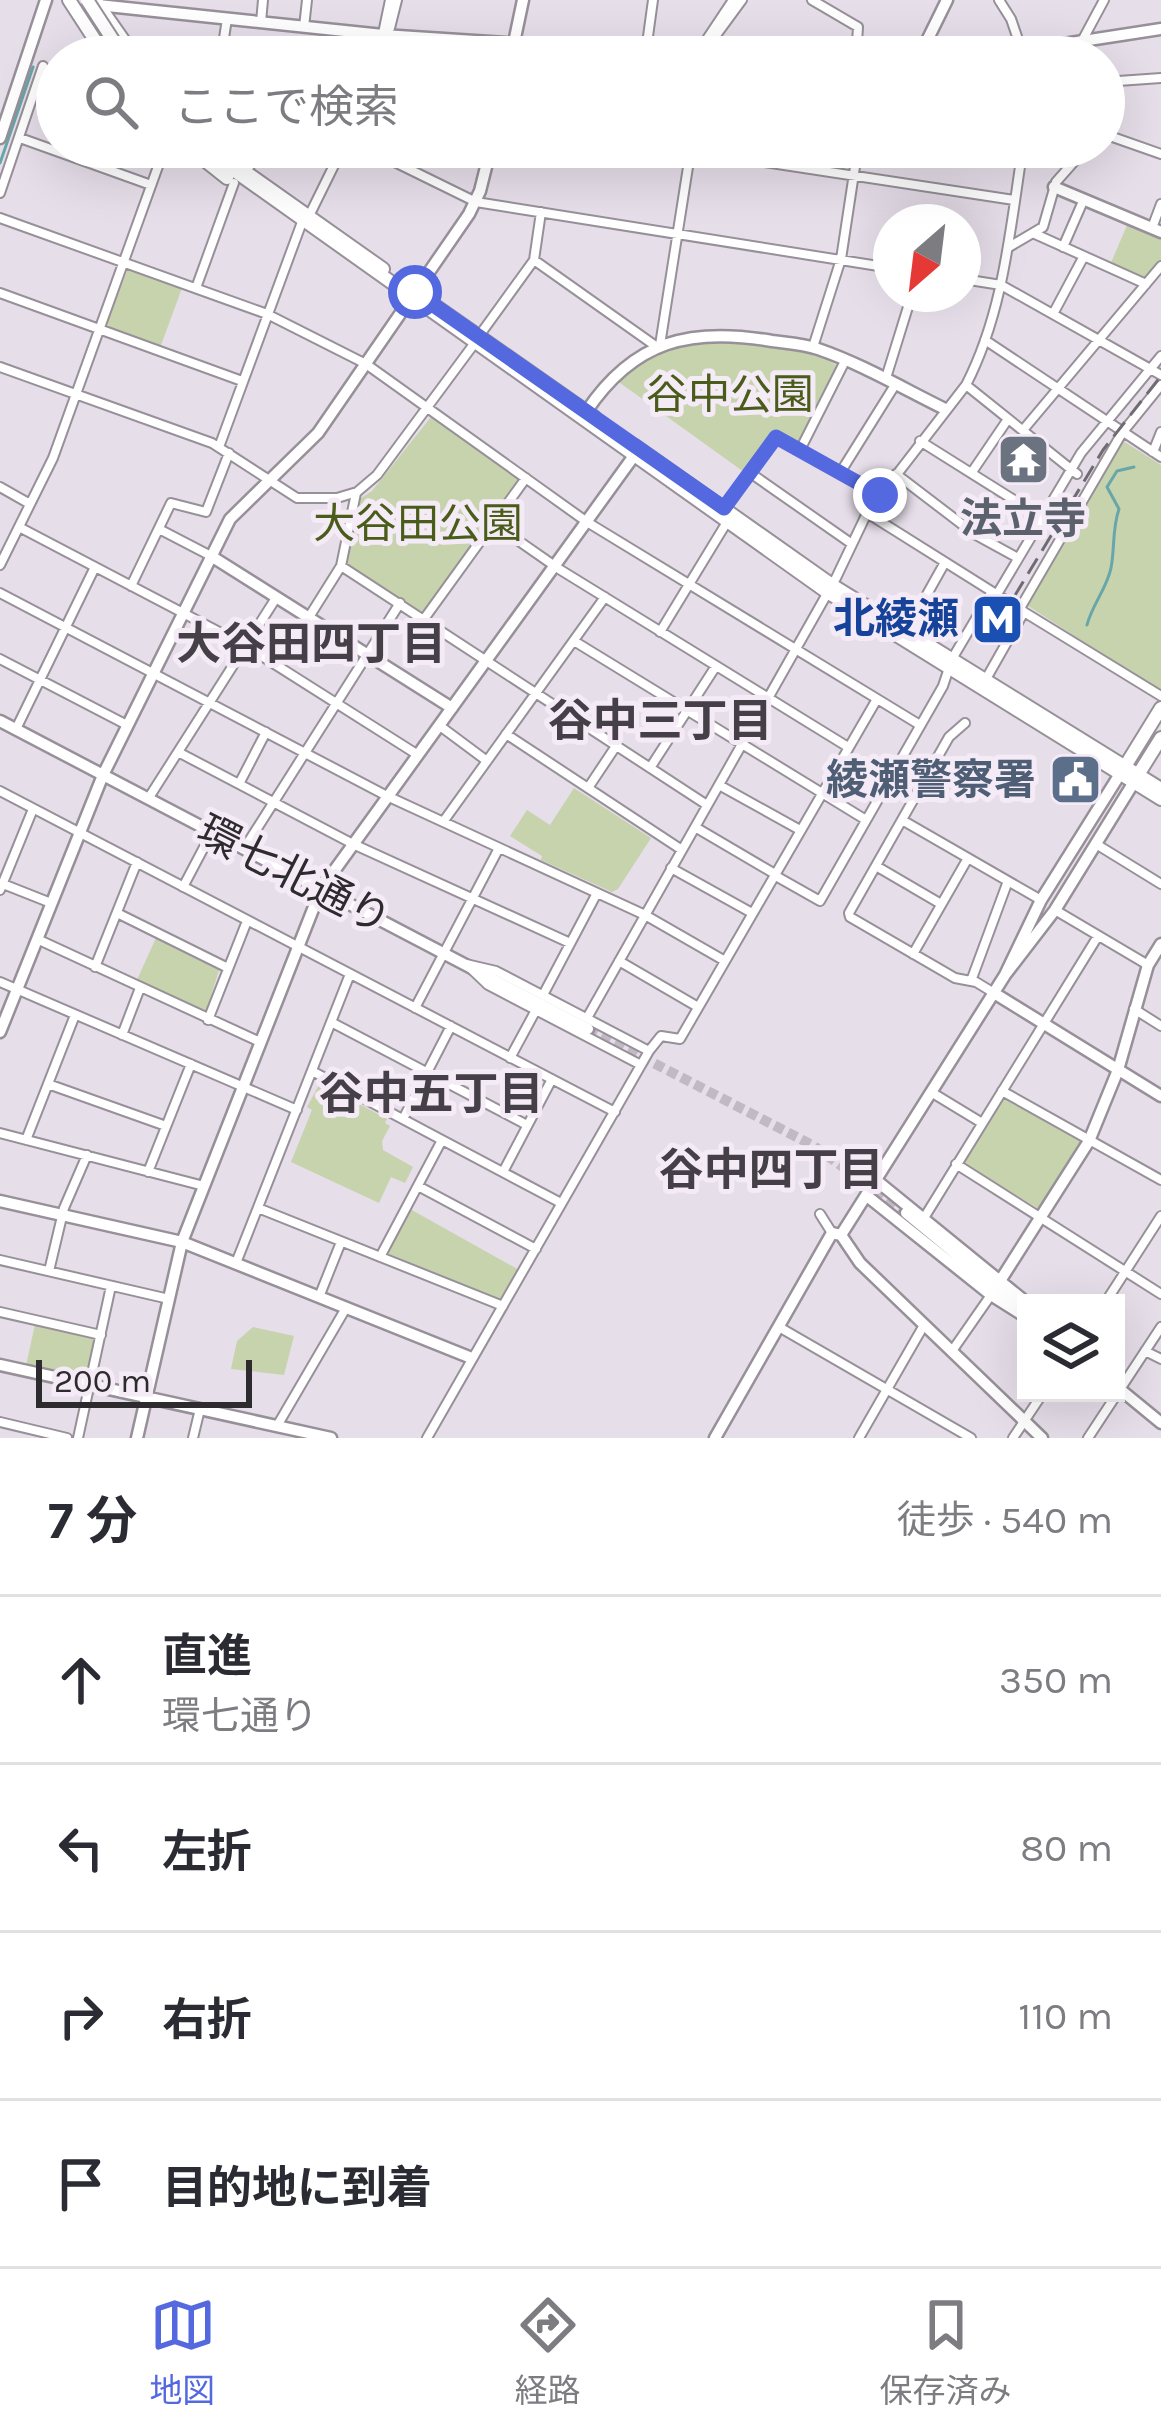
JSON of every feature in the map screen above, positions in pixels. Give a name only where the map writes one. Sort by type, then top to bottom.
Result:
[{"type":"main road","points":[[80,1],[96,36]]},
{"type":"main road","points":[[80,1],[102,36]]},
{"type":"main road","points":[[80,1],[108,36]]},
{"type":"main road","points":[[80,1],[114,36]]},
{"type":"main road","points":[[214,168],[234,184],[268,192]]},
{"type":"main road","points":[[239,168],[830,589],[1136,778],[1161,799]]},
{"type":"main road","points":[[476,340],[586,412],[636,453]]},
{"type":"main road","points":[[830,589],[907,631],[951,664],[986,679],[1123,770]]},
{"type":"main road","points":[[1123,770],[1161,708]]},
{"type":"main road","points":[[1136,778],[1161,739]]},
{"type":"main road","points":[[1136,778],[1161,788]]},
{"type":"street","points":[[0,138],[46,0]]},
{"type":"street","points":[[208,17],[210,0]]},
{"type":"street","points":[[261,22],[263,0]]},
{"type":"street","points":[[304,27],[307,0]]},
{"type":"street","points":[[383,35],[390,28],[393,0]]},
{"type":"street","points":[[515,36],[523,0]]},
{"type":"street","points":[[648,36],[653,0]]},
{"type":"street","points":[[714,36],[737,0]]},
{"type":"street","points":[[812,0],[858,26],[857,36]]},
{"type":"street","points":[[929,36],[947,0]]},
{"type":"street","points":[[999,0],[1016,36]]},
{"type":"street","points":[[1085,36],[1104,0]]},
{"type":"street","points":[[80,1],[152,5],[208,17],[399,36]]},
{"type":"street","points":[[224,36],[227,19]]},
{"type":"street","points":[[1115,36],[1161,29]]},
{"type":"street","points":[[1125,81],[1161,78]]},
{"type":"street","points":[[0,194],[36,88]]},
{"type":"street","points":[[20,138],[36,144]]},
{"type":"street","points":[[1125,141],[1161,154]]},
{"type":"street","points":[[104,168],[151,185]]},
{"type":"street","points":[[0,565],[52,458],[157,168]]},
{"type":"street","points":[[219,447],[305,219],[332,168]]},
{"type":"street","points":[[407,168],[476,202],[873,265]]},
{"type":"street","points":[[0,1032],[103,775],[230,520],[318,433],[476,202],[485,168]]},
{"type":"street","points":[[659,346],[688,168]]},
{"type":"street","points":[[802,168],[1014,200]]},
{"type":"street","points":[[814,347],[841,259],[855,168]]},
{"type":"street","points":[[587,1023],[830,589],[867,513],[966,385],[997,312],[1019,168]]},
{"type":"street","points":[[1008,248],[1043,227],[1054,187],[1070,168]]},
{"type":"street","points":[[196,288],[234,184]]},
{"type":"street","points":[[1054,187],[1156,230],[1161,204]]},
{"type":"street","points":[[1063,247],[1084,199]]},
{"type":"street","points":[[0,367],[219,447],[297,498],[337,499],[356,492],[377,475],[534,260],[541,212]]},
{"type":"street","points":[[0,218],[267,314],[366,364],[587,521],[920,725]]},
{"type":"street","points":[[1035,234],[1146,284]]},
{"type":"street","points":[[1053,314],[1084,256]]},
{"type":"street","points":[[534,260],[659,346]]},
{"type":"street","points":[[1023,430],[1161,266]]},
{"type":"street","points":[[981,282],[1001,285],[1161,375]]},
{"type":"street","points":[[0,293],[242,381]]},
{"type":"street","points":[[840,473],[890,383],[908,312]]},
{"type":"street","points":[[586,412],[617,373],[659,346],[712,334],[814,347],[945,409]]},
{"type":"street","points":[[985,340],[1157,455],[1161,432]]},
{"type":"street","points":[[997,595],[1004,592],[1106,421],[1161,356]]},
{"type":"street","points":[[800,450],[845,361]]},
{"type":"street","points":[[966,385],[1074,471]]},
{"type":"street","points":[[986,679],[1092,483],[1161,385]]},
{"type":"street","points":[[972,472],[1009,418]]},
{"type":"street","points":[[660,632],[773,437],[880,495]]},
{"type":"street","points":[[920,441],[1041,517]]},
{"type":"street","points":[[131,586],[171,503],[206,512],[229,453]]},
{"type":"street","points":[[137,1438],[182,1242],[321,889],[636,453]]},
{"type":"street","points":[[694,827],[820,901],[951,664],[1074,471]]},
{"type":"street","points":[[749,472],[852,544]]},
{"type":"street","points":[[896,474],[976,535],[1018,558]]},
{"type":"street","points":[[424,619],[526,478]]},
{"type":"street","points":[[0,487],[30,504]]},
{"type":"street","points":[[309,618],[341,566],[356,492]]},
{"type":"street","points":[[867,513],[1161,696]]},
{"type":"street","points":[[493,523],[554,566],[848,747]]},
{"type":"street","points":[[19,527],[245,646],[418,755]]},
{"type":"street","points":[[159,529],[212,556],[452,708]]},
{"type":"street","points":[[907,631],[944,564]]},
{"type":"street","points":[[341,566],[707,805]]},
{"type":"street","points":[[16,729],[95,567]]},
{"type":"street","points":[[0,593],[387,796],[645,915],[725,961]]},
{"type":"street","points":[[442,822],[604,597]]},
{"type":"street","points":[[148,799],[277,598]]},
{"type":"street","points":[[244,849],[400,603]]},
{"type":"street","points":[[574,641],[866,820]]},
{"type":"street","points":[[0,659],[128,725]]},
{"type":"street","points":[[650,769],[716,666]]},
{"type":"street","points":[[428,1438],[649,1051],[661,1036],[680,1039],[877,699]]},
{"type":"street","name":"環七北通り","points":[[0,721],[587,1023]]},
{"type":"street","points":[[964,723],[949,737],[848,913],[850,917],[955,978],[994,993],[1161,1096]]},
{"type":"street","points":[[439,726],[487,760]]},
{"type":"street","points":[[239,784],[266,732]]},
{"type":"street","points":[[506,734],[682,850]]},
{"type":"street","points":[[587,788],[616,746]]},
{"type":"street","points":[[178,752],[353,844],[570,943]]},
{"type":"street","points":[[719,1436],[779,1327],[1005,975],[1041,901],[1123,770]]},
{"type":"street","points":[[1005,975],[1055,910],[1136,778]]},
{"type":"street","points":[[718,785],[800,830]]},
{"type":"street","points":[[0,791],[615,1112]]},
{"type":"street","points":[[33,809],[1,887],[51,904]]},
{"type":"street","points":[[902,820],[1148,965]]},
{"type":"street","points":[[183,887],[212,832]]},
{"type":"street","points":[[1082,835],[1161,884]]},
{"type":"street","points":[[415,1008],[499,848]]},
{"type":"street","points":[[913,954],[968,858]]},
{"type":"street","points":[[0,860],[10,864]]},
{"type":"street","points":[[95,967],[137,862]]},
{"type":"street","points":[[876,866],[941,904]]},
{"type":"street","points":[[671,868],[752,913]]},
{"type":"street","points":[[971,981],[1008,880]]},
{"type":"street","points":[[543,995],[597,893]]},
{"type":"street","points":[[117,914],[228,968]]},
{"type":"street","points":[[208,1020],[248,920]]},
{"type":"street","points":[[924,1217],[1098,936]]},
{"type":"street","points":[[37,939],[260,1042]]},
{"type":"street","points":[[1000,1281],[1089,1141],[1118,1070],[1148,965],[1161,944]]},
{"type":"street","points":[[619,962],[698,1007]]},
{"type":"street","points":[[466,964],[496,971],[587,1023],[649,1051]]},
{"type":"street","points":[[466,964],[488,985],[641,1065]]},
{"type":"street","points":[[236,1264],[350,974]]},
{"type":"street","points":[[0,982],[297,1110]]},
{"type":"street","points":[[122,1035],[140,988]]},
{"type":"street","points":[[1134,1009],[1161,1026]]},
{"type":"street","points":[[510,1058],[536,1010]]},
{"type":"street","points":[[26,1139],[75,1015]]},
{"type":"street","points":[[331,1022],[527,1125]]},
{"type":"street","points":[[403,1119],[451,1027]]},
{"type":"street","points":[[148,1172],[190,1064]]},
{"type":"street","points":[[312,1071],[561,1203]]},
{"type":"street","points":[[503,1172],[552,1079]]},
{"type":"street","points":[[48,1084],[166,1126]]},
{"type":"street","points":[[1002,1091],[1161,1180]]},
{"type":"street","points":[[932,1092],[982,1123]]},
{"type":"street","points":[[0,1133],[204,1186]]},
{"type":"street","points":[[380,1257],[442,1140]]},
{"type":"street","points":[[49,1271],[62,1215],[87,1156]]},
{"type":"street","points":[[956,1164],[1161,1294]]},
{"type":"street","points":[[877,1181],[1017,1295]]},
{"type":"street","points":[[418,1186],[536,1249]]},
{"type":"street","points":[[867,1196],[991,1295],[1017,1310]]},
{"type":"street","points":[[0,1201],[182,1242],[471,1358]]},
{"type":"street","points":[[258,1208],[503,1306]]},
{"type":"street","points":[[820,1214],[860,1263],[1042,1438]]},
{"type":"street","points":[[906,1214],[1017,1307]]},
{"type":"street","points":[[1112,1294],[1161,1216]]},
{"type":"street","points":[[319,1297],[341,1242]]},
{"type":"street","points":[[0,1260],[169,1299]]},
{"type":"street","points":[[78,1438],[111,1286]]},
{"type":"street","points":[[952,1351],[991,1295]]},
{"type":"street","points":[[278,1426],[346,1308]]},
{"type":"street","points":[[0,1312],[101,1335]]},
{"type":"street","points":[[859,1438],[924,1325]]},
{"type":"street","points":[[779,1327],[966,1437]]},
{"type":"street","points":[[1125,1378],[1161,1327]]},
{"type":"street","points":[[1145,1351],[1161,1359]]},
{"type":"street","points":[[0,1365],[328,1438]]},
{"type":"street","points":[[1125,1394],[1161,1423]]},
{"type":"street","points":[[1013,1438],[1037,1402]]},
{"type":"street","points":[[1088,1438],[1110,1402]]},
{"type":"street","points":[[193,1438],[200,1409]]},
{"type":"street","points":[[0,1422],[67,1438]]},
{"type":"green space","points":[[1128,223],[1161,237],[1161,262],[1147,278],[1110,265]]},
{"type":"green space","points":[[128,269],[182,288],[160,348],[108,329]]},
{"type":"green space","name":"谷中公園","points":[[733,339],[815,353],[838,366],[799,442],[772,431],[744,472],[616,380],[671,349]]},
{"type":"green space","name":"大谷田公園","points":[[431,417],[519,480],[424,613],[347,566],[358,500],[372,491]]},
{"type":"green space","points":[[1123,441],[1161,465],[1158,691],[1027,605]]},
{"type":"green space","points":[[574,788],[651,838],[612,892],[541,860],[542,856],[510,836],[527,810],[550,825]]},
{"type":"green space","points":[[156,938],[219,970],[206,1012],[136,982]]},
{"type":"green space","points":[[320,1083],[387,1119],[390,1126],[383,1150],[413,1167],[405,1183],[391,1177],[379,1203],[291,1162],[312,1110],[307,1107]]},
{"type":"green space","points":[[1004,1097],[1082,1140],[1041,1210],[963,1163]]},
{"type":"green space","points":[[410,1209],[519,1270],[502,1301],[387,1253]]},
{"type":"green space","points":[[35,1324],[95,1338],[86,1379],[26,1366]]},
{"type":"green space","points":[[253,1327],[294,1336],[284,1375],[231,1369],[237,1341]]},
{"type":"waterway","points":[[0,163],[33,67]]},
{"type":"waterway","points":[[1087,625],[1112,560],[1119,509],[1107,487],[1117,471],[1134,467]]},
{"type":"tunnel","points":[[588,1029],[814,1146],[906,1213]]},
{"type":"railway","points":[[1000,620],[1103,450],[1161,376]]},
{"type":"place","name":"法立寺","points":[[1023,460]]},
{"type":"place","name":"北綾瀬","points":[[998,619]]},
{"type":"place","name":"綾瀬警察署","points":[[1075,780]]},
{"type":"district","name":"大谷田四丁目","points":[[311,644]]},
{"type":"district","name":"谷中三丁目","points":[[660,721]]},
{"type":"district","name":"谷中五丁目","points":[[431,1094]]},
{"type":"district","name":"谷中四丁目","points":[[771,1170]]},
{"type":"route","points":[[415,292],[724,508],[773,437],[880,495]]}]
